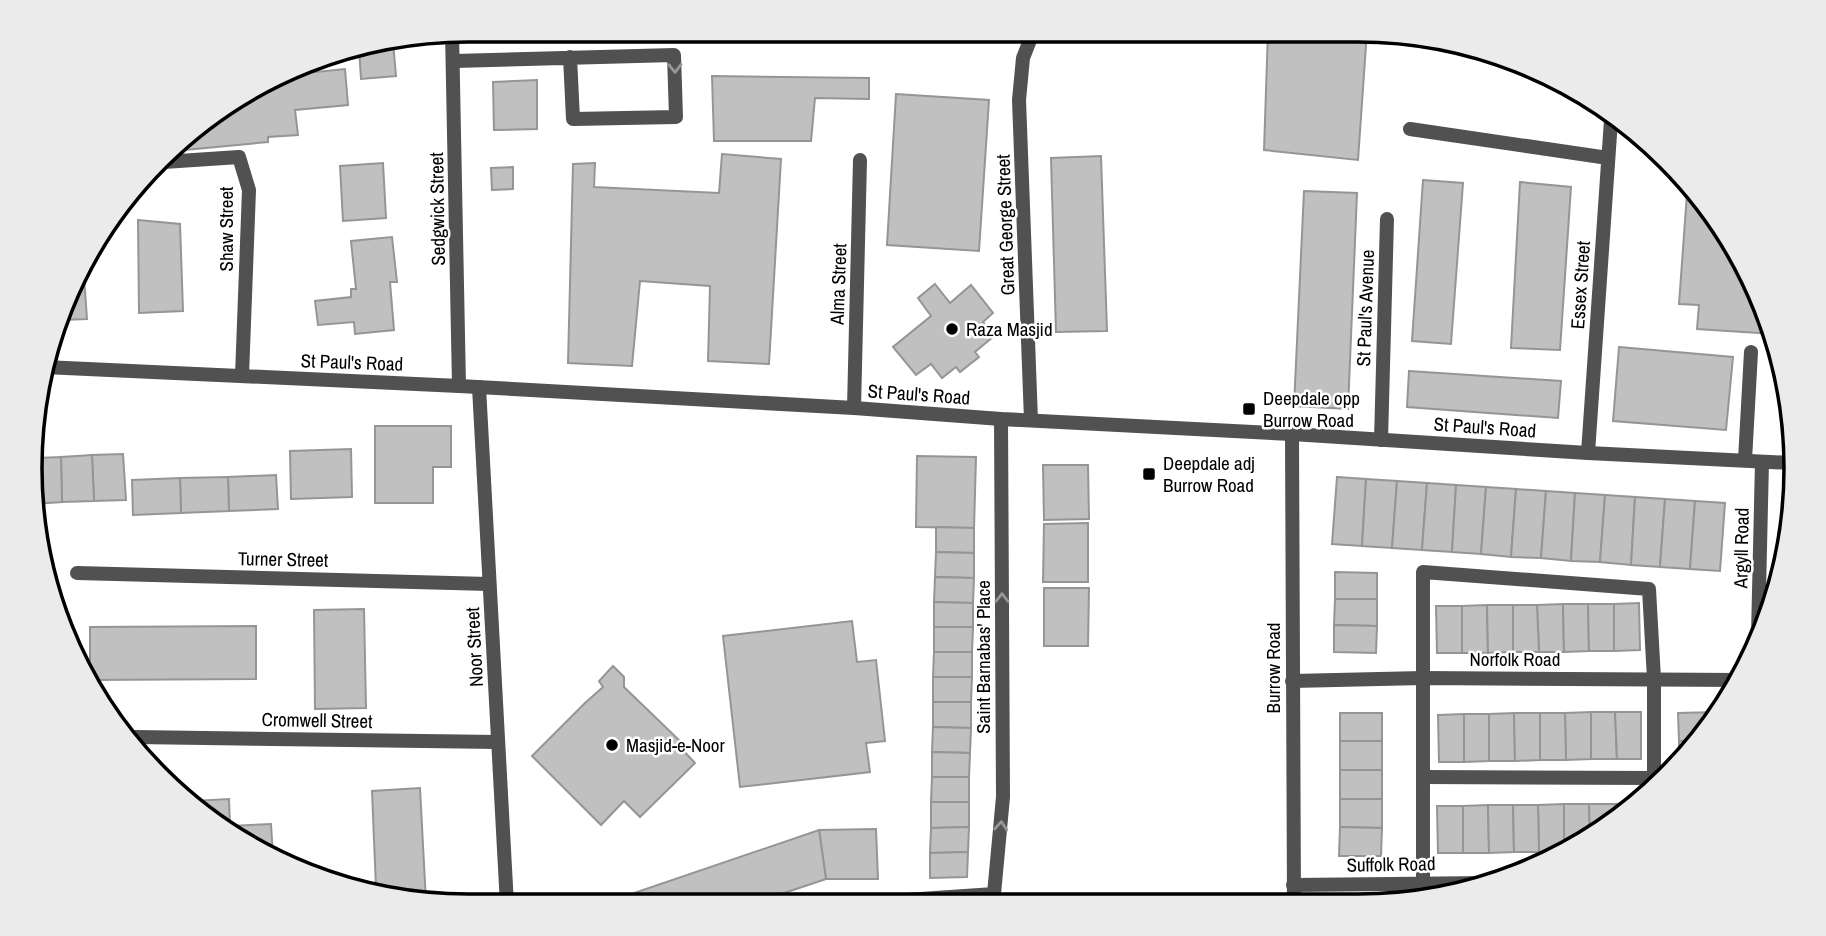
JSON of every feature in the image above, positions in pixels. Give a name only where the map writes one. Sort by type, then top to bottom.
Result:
[{"type":"street","name":"Great George Street","points":[[1029,42],[1023,58],[1019,100],[1031,420]]},
{"type":"street","name":"Sedgwick Street","points":[[453,43],[459,386]]},
{"type":"street","points":[[454,61],[570,57],[674,55],[676,117],[573,119],[570,57]]},
{"type":"street","name":"Essex Street","points":[[1588,453],[1611,125]]},
{"type":"street","points":[[1410,129],[1608,158]]},
{"type":"street","name":"Shaw Street","points":[[173,161],[239,157],[249,190],[242,376]]},
{"type":"street","name":"Alma Street","points":[[854,408],[860,160]]},
{"type":"street","name":"St Paul's Avenue","points":[[1381,440],[1387,219]]},
{"type":"street","points":[[1745,460],[1751,352]]},
{"type":"street","name":"St Paul's Road","points":[[55,367],[479,387],[1784,463]]},
{"type":"street","name":"Noor Street","points":[[479,387],[506,894]]},
{"type":"street","name":"Saint Barnabas' Place","points":[[995,894],[1003,797],[1001,419]]},
{"type":"street","name":"Burrow Road","points":[[1292,434],[1294,894]]},
{"type":"street","name":"Argyll Road","points":[[1761,605],[1762,462]]},
{"type":"street","points":[[1422,889],[1423,572],[1649,589],[1654,679],[1654,774]]},
{"type":"street","name":"Turner Street","points":[[76,573],[489,583]]},
{"type":"street","name":"Norfolk Road","points":[[1292,681],[1423,678],[1728,680]]},
{"type":"street","name":"Cromwell Street","points":[[138,737],[498,742]]},
{"type":"street","points":[[1424,777],[1645,783]]},
{"type":"street","name":"Suffolk Road","points":[[1293,885],[1453,883]]},
{"type":"building","points":[[1268,42],[1366,42],[1358,160],[1264,150]]},
{"type":"building","points":[[394,49],[396,76],[361,79],[360,57]]},
{"type":"building","points":[[345,69],[348,105],[295,110],[298,135],[268,137],[268,142],[185,150],[255,99],[309,73]]},
{"type":"building","points":[[712,76],[869,78],[869,99],[815,98],[811,141],[714,141]]},
{"type":"building","points":[[537,80],[537,129],[494,130],[493,82]]},
{"type":"building","points":[[896,94],[989,100],[979,251],[887,245]]},
{"type":"building","points":[[722,154],[781,159],[769,364],[708,361],[710,286],[640,281],[632,366],[568,363],[573,164],[595,163],[594,187],[719,193]]},
{"type":"building","points":[[1101,156],[1107,331],[1056,332],[1051,158]]},
{"type":"building","points":[[383,163],[386,218],[343,221],[340,166]]},
{"type":"building","points":[[513,167],[513,189],[492,190],[491,168]]},
{"type":"building","points":[[1423,180],[1463,183],[1451,344],[1412,341]]},
{"type":"building","points":[[1520,182],[1571,187],[1560,350],[1511,348]]},
{"type":"building","points":[[1304,191],[1357,193],[1348,409],[1294,406]]},
{"type":"building","points":[[1687,198],[1727,255],[1752,305],[1762,333],[1697,329],[1699,305],[1679,304]]},
{"type":"building","points":[[138,220],[180,224],[183,311],[139,313]]},
{"type":"building","points":[[392,237],[397,282],[390,282],[394,330],[355,334],[354,322],[318,325],[315,301],[351,297],[351,289],[356,289],[351,241]]},
{"type":"building","points":[[84,283],[87,319],[69,320]]},
{"type":"building","name":"Raza Masjid","points":[[935,284],[950,303],[971,285],[993,313],[983,322],[994,336],[975,352],[979,357],[960,372],[956,367],[942,378],[931,364],[916,375],[893,347],[931,316],[918,298]]},
{"type":"building","points":[[1619,347],[1733,357],[1726,430],[1613,421]]},
{"type":"building","points":[[1409,371],[1561,381],[1558,418],[1407,407]]},
{"type":"building","points":[[375,426],[451,426],[451,467],[433,467],[433,503],[375,503]]},
{"type":"building","points":[[351,449],[352,497],[291,499],[290,451]]},
{"type":"building","points":[[123,454],[126,500],[94,501],[92,455]]},
{"type":"building","points":[[92,455],[94,501],[62,502],[61,457]]},
{"type":"building","points":[[917,456],[976,457],[974,528],[916,527]]},
{"type":"building","points":[[61,457],[62,502],[44,503],[42,458]]},
{"type":"building","points":[[1043,465],[1088,465],[1089,519],[1044,520]]},
{"type":"building","points":[[276,475],[278,509],[229,511],[228,477]]},
{"type":"building","points":[[228,477],[229,511],[181,513],[180,478]]},
{"type":"building","points":[[1337,477],[1366,479],[1362,546],[1332,544]]},
{"type":"building","points":[[180,478],[181,513],[133,515],[132,480]]},
{"type":"building","points":[[1366,479],[1397,481],[1392,548],[1362,546]]},
{"type":"building","points":[[1397,481],[1427,483],[1422,550],[1392,548]]},
{"type":"building","points":[[1427,483],[1456,485],[1452,552],[1422,550]]},
{"type":"building","points":[[1456,485],[1486,487],[1481,554],[1452,552]]},
{"type":"building","points":[[1486,487],[1516,489],[1511,557],[1481,554]]},
{"type":"building","points":[[1516,489],[1546,491],[1541,558],[1511,557]]},
{"type":"building","points":[[1546,491],[1575,493],[1571,561],[1541,558]]},
{"type":"building","points":[[1575,493],[1605,495],[1600,562],[1571,561]]},
{"type":"building","points":[[1605,495],[1635,497],[1631,565],[1600,562]]},
{"type":"building","points":[[1635,497],[1665,499],[1660,567],[1631,565]]},
{"type":"building","points":[[1665,499],[1695,501],[1690,569],[1660,567]]},
{"type":"building","points":[[1695,501],[1725,503],[1720,571],[1690,569]]},
{"type":"building","points":[[1088,523],[1088,582],[1043,582],[1044,524]]},
{"type":"building","points":[[936,527],[974,528],[974,553],[936,552]]},
{"type":"building","points":[[936,552],[974,553],[974,578],[935,577]]},
{"type":"building","points":[[1335,572],[1377,573],[1377,599],[1335,599]]},
{"type":"building","points":[[935,577],[974,578],[973,603],[934,602]]},
{"type":"building","points":[[1044,588],[1089,588],[1088,646],[1044,646]]},
{"type":"building","points":[[1335,599],[1377,599],[1377,626],[1334,625]]},
{"type":"building","points":[[934,602],[973,603],[973,627],[934,627]]},
{"type":"building","points":[[1639,603],[1640,650],[1614,651],[1614,604]]},
{"type":"building","points":[[1563,604],[1564,652],[1539,652],[1537,605]]},
{"type":"building","points":[[1563,604],[1588,604],[1589,651],[1564,652]]},
{"type":"building","points":[[1588,604],[1614,604],[1614,651],[1589,651]]},
{"type":"building","points":[[1487,605],[1488,653],[1462,653],[1462,606]]},
{"type":"building","points":[[1487,605],[1513,605],[1513,652],[1488,653]]},
{"type":"building","points":[[1513,605],[1537,605],[1539,652],[1513,652]]},
{"type":"building","points":[[1436,606],[1462,606],[1462,653],[1437,653]]},
{"type":"building","points":[[364,609],[366,708],[315,709],[314,610]]},
{"type":"building","points":[[852,621],[857,662],[876,660],[885,741],[866,743],[870,772],[740,787],[723,636]]},
{"type":"building","points":[[1334,625],[1377,626],[1376,653],[1334,652]]},
{"type":"building","points":[[256,626],[256,679],[98,680],[90,664],[90,627]]},
{"type":"building","points":[[934,627],[973,627],[972,652],[934,652]]},
{"type":"building","points":[[934,652],[972,652],[972,677],[933,677]]},
{"type":"building","name":"Masjid-e-Noor","points":[[613,666],[624,677],[624,687],[682,743],[679,746],[695,763],[640,817],[624,801],[601,825],[532,756],[603,687],[599,681]]},
{"type":"building","points":[[933,677],[972,677],[971,702],[933,702]]},
{"type":"building","points":[[933,702],[971,702],[971,728],[933,727]]},
{"type":"building","points":[[1591,712],[1591,759],[1566,760],[1565,713]]},
{"type":"building","points":[[1591,712],[1615,712],[1617,759],[1591,759]]},
{"type":"building","points":[[1615,712],[1641,712],[1641,759],[1617,759]]},
{"type":"building","points":[[1707,712],[1685,741],[1679,741],[1678,713]]},
{"type":"building","points":[[1340,713],[1382,713],[1382,741],[1340,741]]},
{"type":"building","points":[[1514,713],[1515,761],[1489,761],[1489,714]]},
{"type":"building","points":[[1514,713],[1540,713],[1540,760],[1515,761]]},
{"type":"building","points":[[1540,713],[1565,713],[1566,760],[1540,760]]},
{"type":"building","points":[[1464,714],[1464,762],[1439,762],[1438,715]]},
{"type":"building","points":[[1464,714],[1489,714],[1489,761],[1464,762]]},
{"type":"building","points":[[933,727],[971,728],[970,753],[932,752]]},
{"type":"building","points":[[1340,741],[1382,741],[1382,770],[1340,770]]},
{"type":"building","points":[[932,752],[970,753],[969,777],[932,777]]},
{"type":"building","points":[[1340,770],[1382,770],[1382,799],[1340,799]]},
{"type":"building","points":[[932,777],[969,777],[969,802],[931,802]]},
{"type":"building","points":[[420,788],[425,891],[376,884],[372,791]]},
{"type":"building","points":[[229,799],[230,821],[209,806],[202,800]]},
{"type":"building","points":[[1340,799],[1382,799],[1382,828],[1340,827]]},
{"type":"building","points":[[931,802],[969,802],[969,827],[931,828]]},
{"type":"building","points":[[1564,804],[1564,841],[1539,852],[1538,805]]},
{"type":"building","points":[[1564,804],[1589,804],[1590,825],[1564,841]]},
{"type":"building","points":[[1589,804],[1615,804],[1615,807],[1590,825]]},
{"type":"building","points":[[1488,805],[1489,853],[1463,853],[1463,806]]},
{"type":"building","points":[[1488,805],[1513,805],[1514,852],[1489,853]]},
{"type":"building","points":[[1513,805],[1538,805],[1539,852],[1514,852]]},
{"type":"building","points":[[1437,806],[1463,806],[1463,853],[1438,853]]},
{"type":"building","points":[[271,824],[272,846],[237,826]]},
{"type":"building","points":[[969,827],[968,852],[930,853],[931,828]]},
{"type":"building","points":[[1340,827],[1382,828],[1381,856],[1339,856]]},
{"type":"building","points":[[876,829],[878,879],[826,879],[819,830]]},
{"type":"building","points":[[819,830],[826,879],[781,894],[631,894]]},
{"type":"building","points":[[968,852],[967,877],[930,878],[930,853]]},
{"type":"place","name":"Raza Masjid","points":[[952,329]]},
{"type":"place","name":"Deepdale opp Burrow Road","points":[[1249,409]]},
{"type":"place","name":"Deepdale adj Burrow Road","points":[[1149,474]]},
{"type":"place","name":"Masjid-e-Noor","points":[[612,745]]}]
